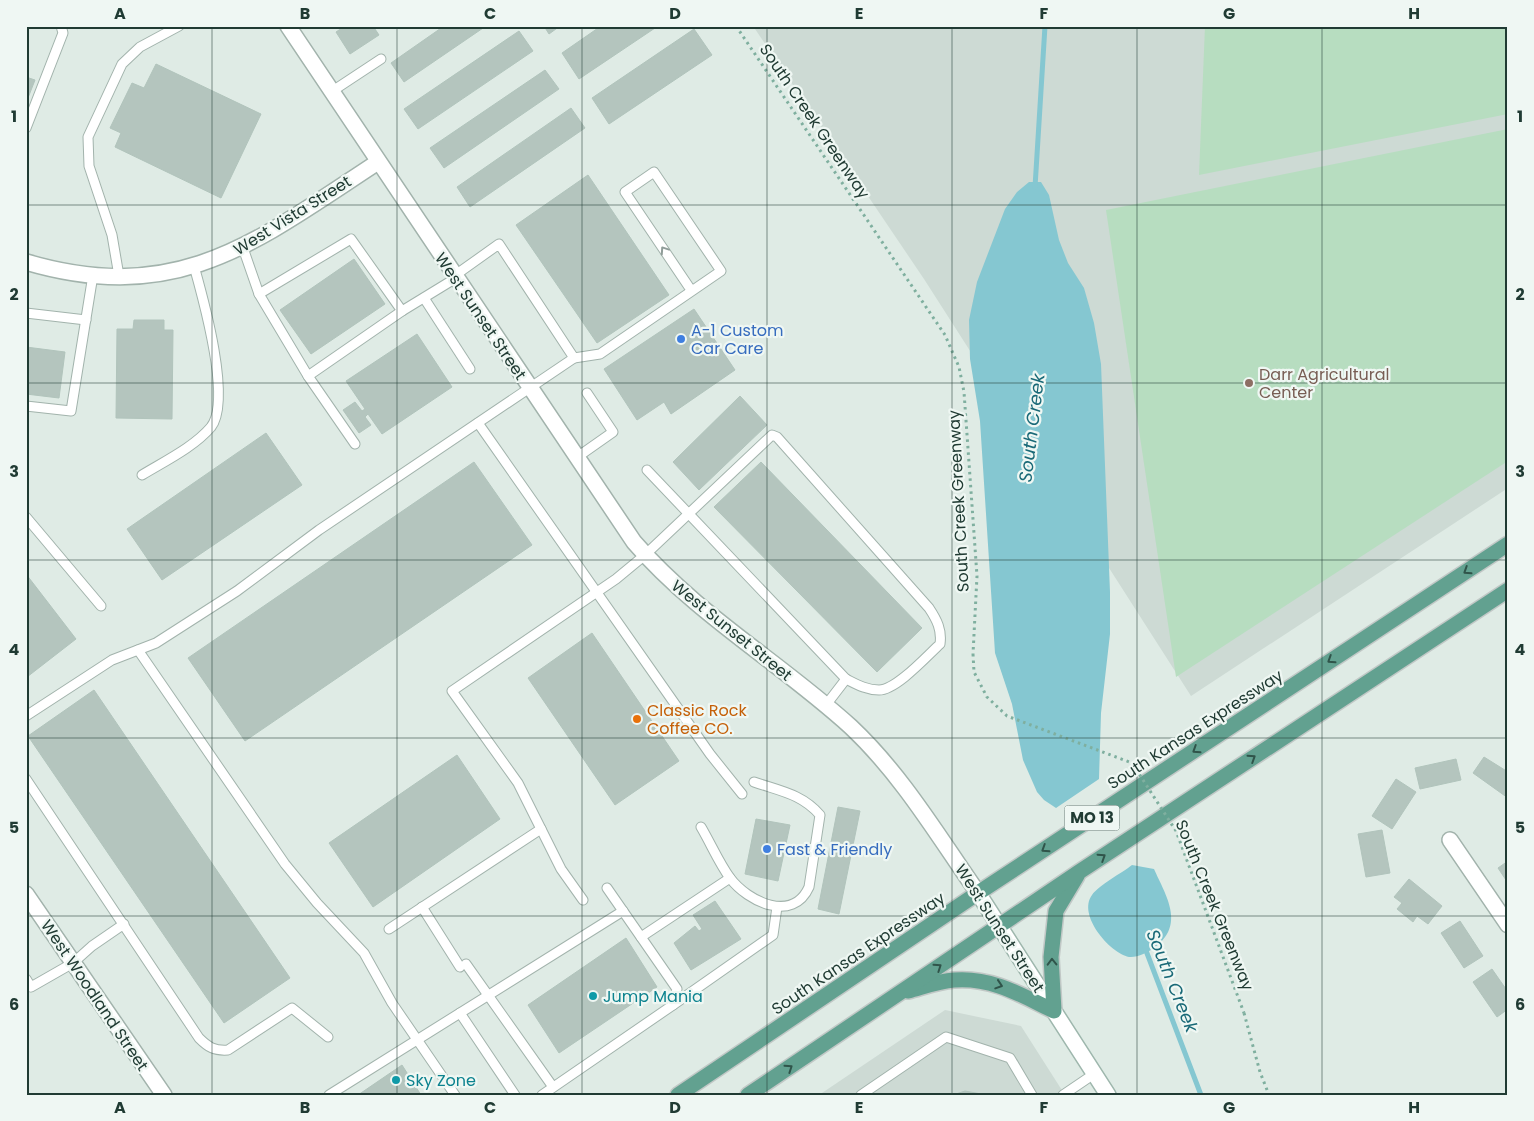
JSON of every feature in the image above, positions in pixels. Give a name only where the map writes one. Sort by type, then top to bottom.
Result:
[{"type":"main road","name":"South Kansas Expressway","points":[[678,1095],[978,893],[1508,544]]},
{"type":"main road","name":"MO 13","points":[[748,1095],[1079,872],[1508,590]]},
{"type":"main road","points":[[900,993],[954,980],[988,982],[1004,986],[1054,1011],[1051,957],[1056,911],[1079,872]]},
{"type":"street","name":"West Sunset Street","points":[[288,26],[611,510],[645,555],[698,606],[826,705],[877,754],[925,815],[978,893],[1108,1095]]},
{"type":"street","name":"West Vista Street","points":[[26,262],[73,274],[119,276],[152,275],[194,266],[243,248],[378,162]]},
{"type":"street","points":[[1450,840],[1508,925]]},
{"type":"street","name":"West Woodland Street","points":[[26,894],[164,1095]]},
{"type":"lane","points":[[26,128],[63,33],[61,26]]},
{"type":"lane","points":[[119,276],[112,235],[89,166],[88,137],[122,64],[140,47],[179,26]]},
{"type":"lane","points":[[331,92],[381,59]]},
{"type":"lane","points":[[26,716],[112,660],[156,643],[237,590],[319,530],[574,358],[600,354],[721,271],[654,172],[625,192],[691,290]]},
{"type":"lane","points":[[260,294],[351,239],[402,312]]},
{"type":"lane","points":[[308,376],[455,277],[499,244],[574,358]]},
{"type":"lane","points":[[243,248],[260,294],[308,376],[355,444]]},
{"type":"lane","points":[[142,475],[199,438],[212,426],[218,414],[217,368],[213,342],[194,266]]},
{"type":"lane","points":[[26,406],[71,411],[93,275]]},
{"type":"lane","points":[[424,298],[470,369]]},
{"type":"lane","points":[[26,314],[86,320]]},
{"type":"lane","points":[[576,458],[613,432],[587,393]]},
{"type":"lane","points":[[478,423],[710,754],[742,794]]},
{"type":"lane","points":[[583,900],[561,869],[518,783],[452,691],[597,593],[645,555],[688,513],[761,444],[772,435],[777,437],[929,608],[938,622],[941,636],[940,644],[892,687],[881,690],[868,689],[846,679],[688,513],[647,470]]},
{"type":"lane","points":[[26,516],[101,606]]},
{"type":"lane","points":[[138,650],[285,864],[364,953],[392,1003],[455,1095]]},
{"type":"lane","points":[[826,705],[846,679]]},
{"type":"lane","points":[[26,779],[199,1038],[209,1048],[219,1051],[228,1050],[292,1008],[328,1037]]},
{"type":"lane","points":[[701,827],[730,878],[744,892],[777,907],[792,906],[804,898],[809,887],[820,815],[802,798],[754,782]]},
{"type":"lane","points":[[389,929],[541,828]]},
{"type":"lane","points":[[641,936],[730,878]]},
{"type":"lane","points":[[607,888],[677,989],[673,1005]]},
{"type":"lane","points":[[422,907],[463,965],[488,995],[553,1087]]},
{"type":"lane","points":[[542,1095],[773,935],[777,907]]},
{"type":"lane","points":[[329,1095],[623,911]]},
{"type":"lane","points":[[26,980],[32,987],[73,962],[124,924]]},
{"type":"lane","points":[[460,1013],[515,1095]]},
{"type":"lane","points":[[861,1095],[946,1037],[1010,1058],[1032,1095]]},
{"type":"lane","points":[[1063,1095],[1094,1074]]},
{"type":"path","name":"South Creek Greenway","points":[[736,26],[935,320],[953,352],[964,392],[976,566],[974,672],[987,697],[1007,716],[1132,763],[1176,831],[1244,1013],[1269,1095]]},
{"type":"shaded area","name":"Darr Agricultural Center","points":[[753,26],[1508,26],[1508,488],[1191,696],[924,279]]},
{"type":"shaded area","points":[[945,1010],[1021,1026],[1065,1095],[819,1095]]},
{"type":"green space","points":[[1205,26],[1508,26],[1508,114],[1199,175]]},
{"type":"green space","points":[[1508,129],[1508,461],[1176,677],[1106,210]]},
{"type":"water","points":[[1029,182],[1041,182],[1049,195],[1059,240],[1068,263],[1084,288],[1094,323],[1101,364],[1110,634],[1101,713],[1099,779],[1056,808],[1044,800],[1037,792],[1023,760],[1012,704],[995,653],[980,421],[970,359],[969,320],[977,282],[1005,209],[1017,192]]},
{"type":"water","points":[[1132,865],[1154,869],[1168,900],[1171,920],[1169,930],[1164,939],[1154,948],[1139,956],[1129,957],[1113,948],[1098,932],[1089,913],[1089,903],[1092,895],[1100,887]]},
{"type":"building","points":[[345,26],[373,26],[379,35],[350,54],[336,32]]},
{"type":"building","points":[[444,26],[486,26],[404,82],[391,63]]},
{"type":"building","points":[[544,26],[560,26],[549,34]]},
{"type":"building","points":[[601,26],[658,26],[579,79],[562,53]]},
{"type":"building","points":[[694,29],[712,55],[609,124],[592,98]]},
{"type":"building","points":[[519,31],[533,51],[418,129],[404,109]]},
{"type":"building","points":[[156,64],[261,114],[221,198],[115,147],[121,133],[110,128],[132,83],[144,88]]},
{"type":"building","points":[[545,70],[559,89],[444,168],[430,148]]},
{"type":"building","points":[[26,77],[35,80],[26,103]]},
{"type":"building","points":[[571,108],[585,128],[470,207],[457,187]]},
{"type":"building","points":[[588,175],[669,295],[597,343],[516,225]]},
{"type":"building","points":[[354,259],[385,304],[311,354],[280,310]]},
{"type":"building","name":"A-1 Custom Car Care","points":[[694,309],[735,370],[671,414],[664,402],[637,420],[604,369]]},
{"type":"building","points":[[134,320],[164,320],[164,330],[173,330],[172,419],[116,418],[117,329],[133,329]]},
{"type":"building","points":[[417,334],[452,387],[382,434],[368,414],[365,417],[371,425],[359,433],[343,410],[355,402],[362,411],[365,409],[346,381]]},
{"type":"building","points":[[26,347],[65,352],[59,398],[26,394]]},
{"type":"building","points":[[740,396],[767,425],[699,490],[673,462]]},
{"type":"building","points":[[266,433],[302,485],[162,580],[127,529]]},
{"type":"building","points":[[474,462],[532,545],[245,741],[188,658]]},
{"type":"building","points":[[761,462],[922,628],[877,672],[714,507]]},
{"type":"building","points":[[26,574],[76,639],[27,677],[26,676]]},
{"type":"building","points":[[592,633],[679,761],[615,805],[528,678]]},
{"type":"building","points":[[94,690],[290,978],[224,1023],[28,736]]},
{"type":"building","points":[[457,755],[500,819],[373,907],[329,843]]},
{"type":"building","points":[[1484,757],[1508,772],[1508,798],[1473,773]]},
{"type":"building","points":[[1456,759],[1461,780],[1420,789],[1415,768]]},
{"type":"building","points":[[1396,779],[1416,792],[1392,829],[1372,816]]},
{"type":"building","points":[[838,807],[860,811],[839,914],[818,909]]},
{"type":"building","name":"Fast & Friendly","points":[[756,819],[790,825],[778,881],[745,874]]},
{"type":"building","points":[[1382,830],[1390,873],[1366,877],[1358,834]]},
{"type":"building","points":[[1508,861],[1508,883],[1498,868]]},
{"type":"building","points":[[1409,879],[1442,906],[1428,924],[1417,916],[1413,922],[1397,909],[1402,903],[1394,897]]},
{"type":"building","points":[[715,901],[741,939],[691,970],[674,943],[695,926],[699,931],[702,929],[693,915]]},
{"type":"building","points":[[1460,921],[1483,956],[1464,968],[1441,933]]},
{"type":"building","name":"Jump Mania","points":[[626,938],[657,987],[559,1053],[528,1005]]},
{"type":"building","points":[[1492,969],[1508,992],[1508,1009],[1497,1017],[1473,982]]},
{"type":"building","name":"Sky Zone","points":[[402,1065],[421,1095],[358,1095]]},
{"type":"building","points":[[965,1091],[981,1094],[982,1095],[953,1095]]},
{"type":"waterway","name":"South Creek","points":[[1035,187],[1045,26]]},
{"type":"waterway","name":"South Creek","points":[[1145,948],[1201,1095]]},
{"type":"place","name":"A-1 Custom Car Care","points":[[681,339]]},
{"type":"place","name":"Darr Agricultural Center","points":[[1249,383]]},
{"type":"place","name":"Classic Rock Coffee CO.","points":[[637,719]]},
{"type":"place","name":"Fast & Friendly","points":[[767,849]]},
{"type":"place","name":"Jump Mania","points":[[593,996]]},
{"type":"place","name":"Sky Zone","points":[[396,1080]]}]
